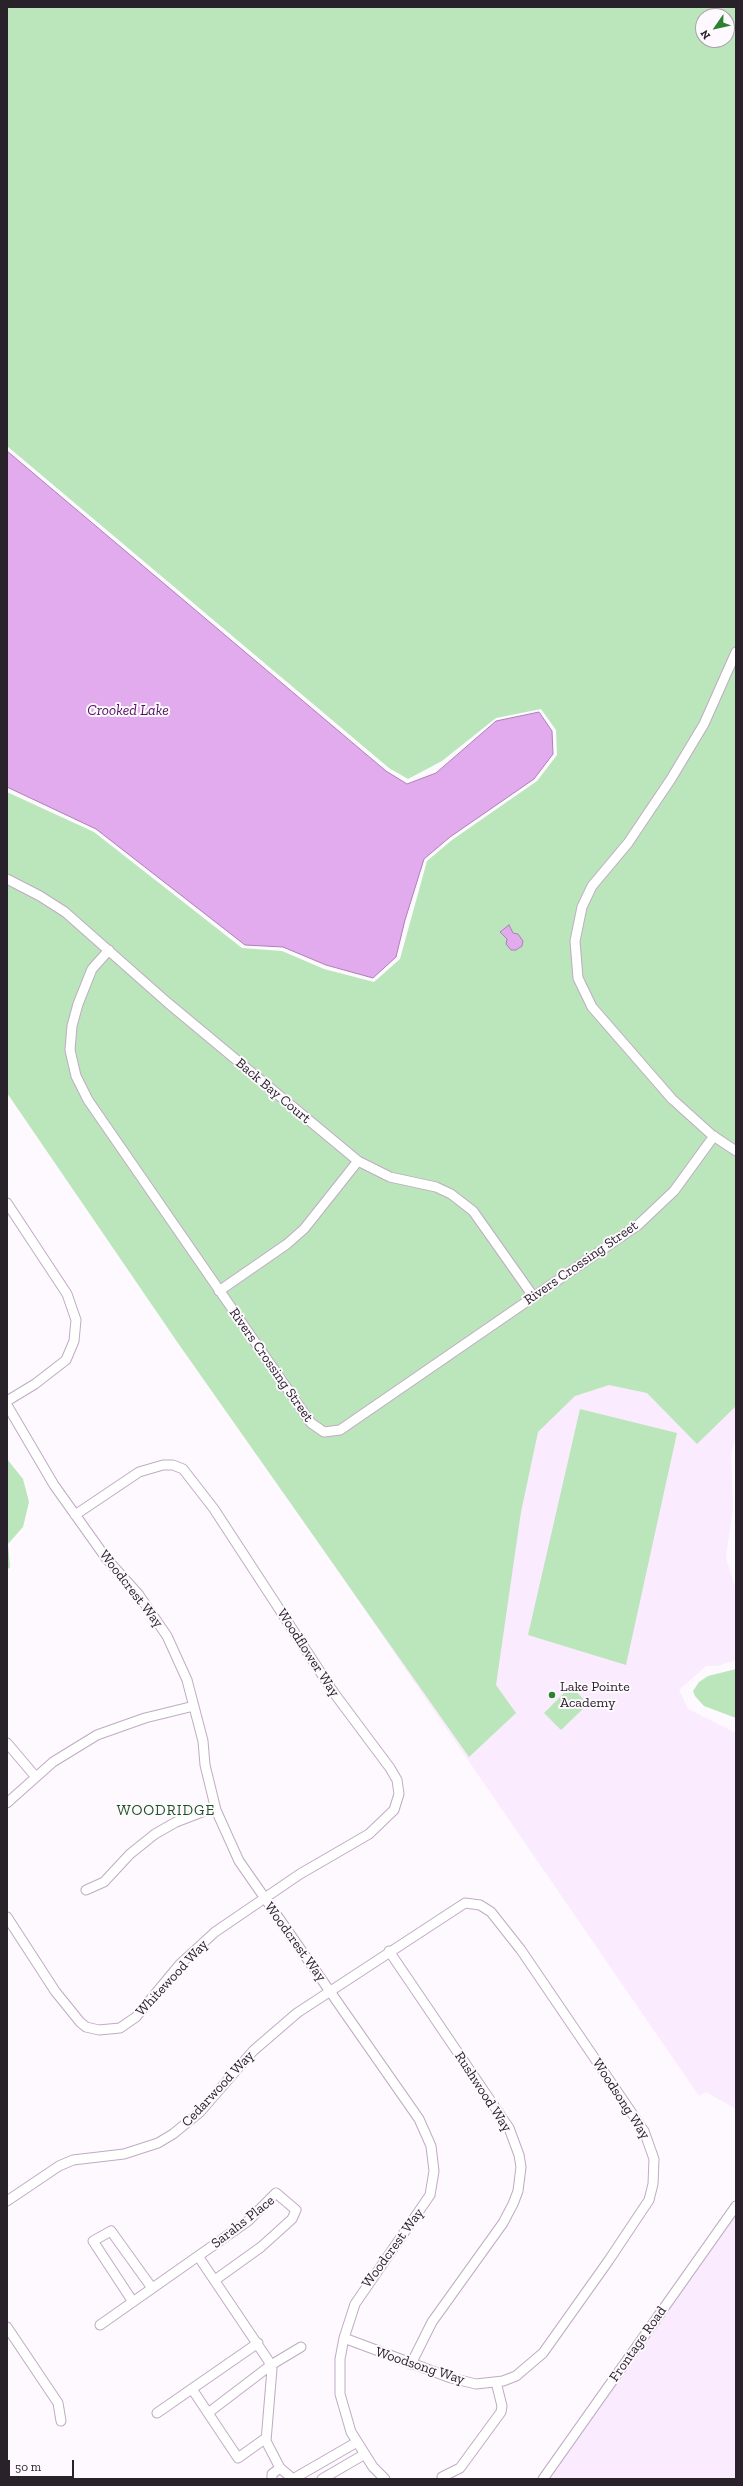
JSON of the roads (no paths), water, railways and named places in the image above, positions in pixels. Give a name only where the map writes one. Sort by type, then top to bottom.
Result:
[{"type":"street","points":[[736,652],[704,724],[671,778],[628,843],[592,886],[582,907],[575,941],[578,978],[592,1007],[672,1099],[714,1136],[736,1151]]},
{"type":"street","name":"Back Bay Court","points":[[7,879],[40,896],[65,912],[228,1054],[358,1161],[390,1177],[436,1187],[451,1194],[473,1211],[533,1296]]},
{"type":"street","name":"Rivers Crossing Street","points":[[109,950],[92,969],[78,1004],[72,1026],[70,1050],[76,1076],[88,1100],[219,1291],[311,1423],[324,1432],[340,1430],[638,1225],[674,1191],[714,1136]]},
{"type":"street","points":[[219,1291],[287,1244],[304,1229],[319,1214],[358,1161]]},
{"type":"street","points":[[7,1203],[68,1294],[76,1320],[74,1341],[66,1360],[35,1384],[7,1401]]},
{"type":"street","name":"Woodcrest Way","points":[[7,1405],[32,1450],[75,1515],[106,1558],[139,1595],[167,1636],[183,1670],[194,1706],[215,1807],[234,1852],[263,1898],[330,1990],[419,2120],[431,2146],[434,2165],[432,2186],[427,2200],[363,2290],[353,2309],[344,2338],[340,2359],[340,2394],[344,2413],[357,2442],[373,2467],[385,2479]]},
{"type":"street","name":"Woodflower Way","points":[[75,1515],[139,1472],[163,1465],[173,1465],[183,1469],[214,1509],[334,1693],[390,1768],[397,1780],[399,1794],[394,1810],[379,1826],[358,1842],[300,1874],[263,1898]]},
{"type":"street","points":[[7,1803],[35,1776],[75,1748],[103,1732],[145,1718],[194,1706]]},
{"type":"street","points":[[7,1743],[35,1776]]},
{"type":"street","points":[[86,1890],[104,1882],[130,1854],[155,1834],[176,1822],[215,1807]]},
{"type":"street","name":"Whitewood Way","points":[[7,1917],[55,1991],[80,2022],[90,2028],[112,2030],[120,2028],[136,2017],[159,1988],[196,1949],[230,1920],[263,1898]]},
{"type":"street","name":"Woodsong Way","points":[[330,1990],[465,1903],[480,1905],[491,1912],[521,1950],[644,2131],[654,2159],[654,2179],[649,2200],[609,2260],[539,2357],[516,2376],[496,2382],[476,2384],[457,2380],[344,2338]]},
{"type":"street","name":"Rushwood Way","points":[[389,1951],[509,2128],[519,2155],[521,2167],[518,2191],[514,2204],[503,2223],[432,2322],[411,2364]]},
{"type":"street","name":"Cedarwood Way","points":[[7,2201],[59,2166],[73,2160],[124,2154],[158,2143],[173,2134],[200,2112],[253,2051],[273,2032],[330,1990]]},
{"type":"street","name":"Sarahs Place","points":[[100,2325],[248,2221],[276,2194],[296,2210],[292,2218],[261,2247],[215,2280]]},
{"type":"street","name":"Frontage Road","points":[[543,2479],[735,2207]]},
{"type":"street","points":[[133,2302],[93,2241],[112,2231],[152,2288]]},
{"type":"street","name":"Sarahs Place","points":[[198,2256],[258,2343],[271,2365]]},
{"type":"street","points":[[7,2327],[58,2403],[61,2420]]},
{"type":"street","points":[[157,2412],[258,2343]]},
{"type":"street","points":[[208,2413],[271,2365],[301,2347]]},
{"type":"street","points":[[271,2365],[272,2369],[266,2438],[280,2468],[293,2479],[357,2442]]},
{"type":"street","points":[[442,2477],[460,2468],[501,2412],[502,2406],[496,2382]]},
{"type":"street","points":[[192,2389],[238,2458],[266,2438]]},
{"type":"street","points":[[322,2479],[365,2454]]},
{"type":"street","points":[[272,2479],[272,2474],[280,2468]]},
{"type":"water","name":"Crooked Lake","points":[[7,451],[386,771],[407,784],[436,773],[496,721],[539,712],[552,731],[553,754],[534,779],[450,837],[424,859],[405,920],[396,957],[373,978],[326,965],[283,947],[245,945],[96,829],[7,787]]},
{"type":"water","points":[[509,925],[513,933],[518,934],[523,941],[522,946],[516,950],[511,950],[506,944],[507,939],[500,932]]},
{"type":"place","name":"Lake Pointe Academy","points":[[552,1695]]},
{"type":"district","name":"WOODRIDGE","points":[[166,1811]]}]
